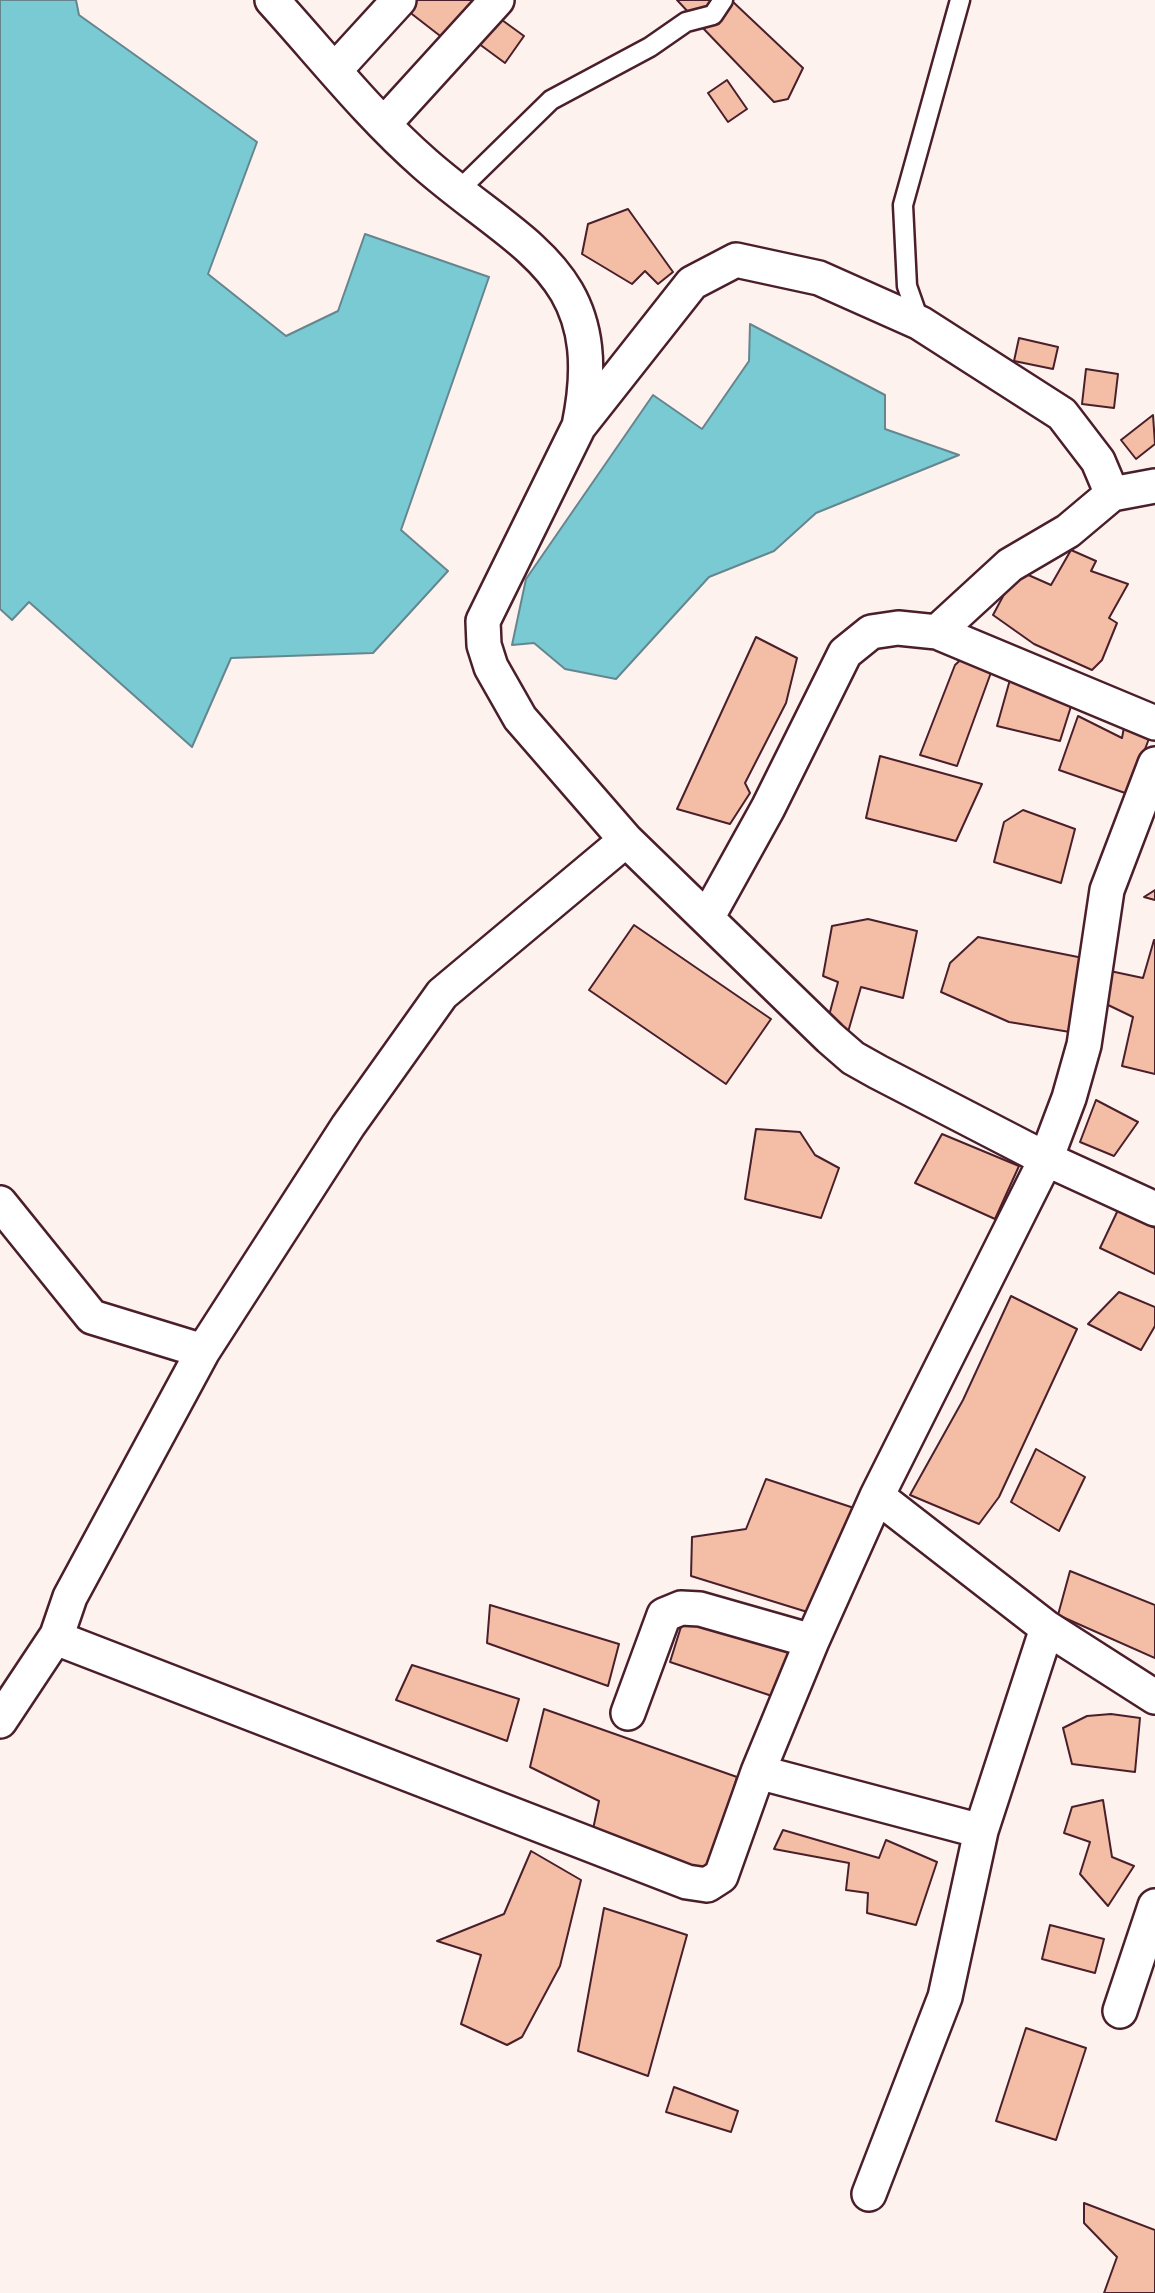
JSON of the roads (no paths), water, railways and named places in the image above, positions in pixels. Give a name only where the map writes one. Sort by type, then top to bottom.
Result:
[{"type":"street","points":[[272,0],[384,124],[427,165],[541,256],[573,304],[582,333],[586,364],[585,396],[579,426],[549,492],[494,594],[483,621],[484,645],[504,693],[520,718],[626,840],[853,1058],[1046,1159],[1155,1209]]},
{"type":"street","points":[[335,70],[399,0]]},
{"type":"street","points":[[384,124],[497,0]]},
{"type":"street","points":[[579,426],[692,283],[736,260],[819,278],[920,323],[1062,414],[1098,461],[1112,494]]},
{"type":"street","points":[[937,632],[1010,565],[1068,531],[1112,494],[1155,486]]},
{"type":"street","points":[[707,918],[768,808],[845,653],[871,632],[898,628],[937,632],[1155,723]]},
{"type":"street","points":[[57,1635],[69,1643],[687,1882],[707,1885],[721,1877],[758,1772],[812,1641],[877,1496],[1046,1159],[1069,1098],[1084,1045],[1107,890],[1155,764]]},
{"type":"street","points":[[0,1721],[57,1635],[70,1597],[204,1351],[348,1126],[442,994],[626,840]]},
{"type":"street","points":[[0,1203],[92,1317],[204,1351]]},
{"type":"street","points":[[877,1496],[1047,1628],[1155,1697]]},
{"type":"street","points":[[628,1713],[664,1615],[681,1608],[700,1609],[812,1641]]},
{"type":"street","points":[[869,2194],[945,1997],[981,1831],[1047,1628]]},
{"type":"street","points":[[758,1772],[981,1831]]},
{"type":"street","points":[[1120,2011],[1155,1906]]},
{"type":"lane","points":[[460,189],[551,100],[650,47],[686,22],[713,15],[723,0]]},
{"type":"lane","points":[[920,323],[907,286],[903,205],[960,0]]},
{"type":"water","points":[[0,0],[76,0],[79,15],[257,142],[208,274],[286,336],[338,311],[365,234],[489,277],[401,530],[448,571],[373,653],[231,658],[192,747],[29,602],[12,620],[0,609]]},
{"type":"water","points":[[750,324],[885,395],[885,429],[959,455],[816,513],[774,551],[709,577],[616,679],[565,669],[534,643],[512,645],[526,579],[653,395],[702,429],[749,361]]}]
